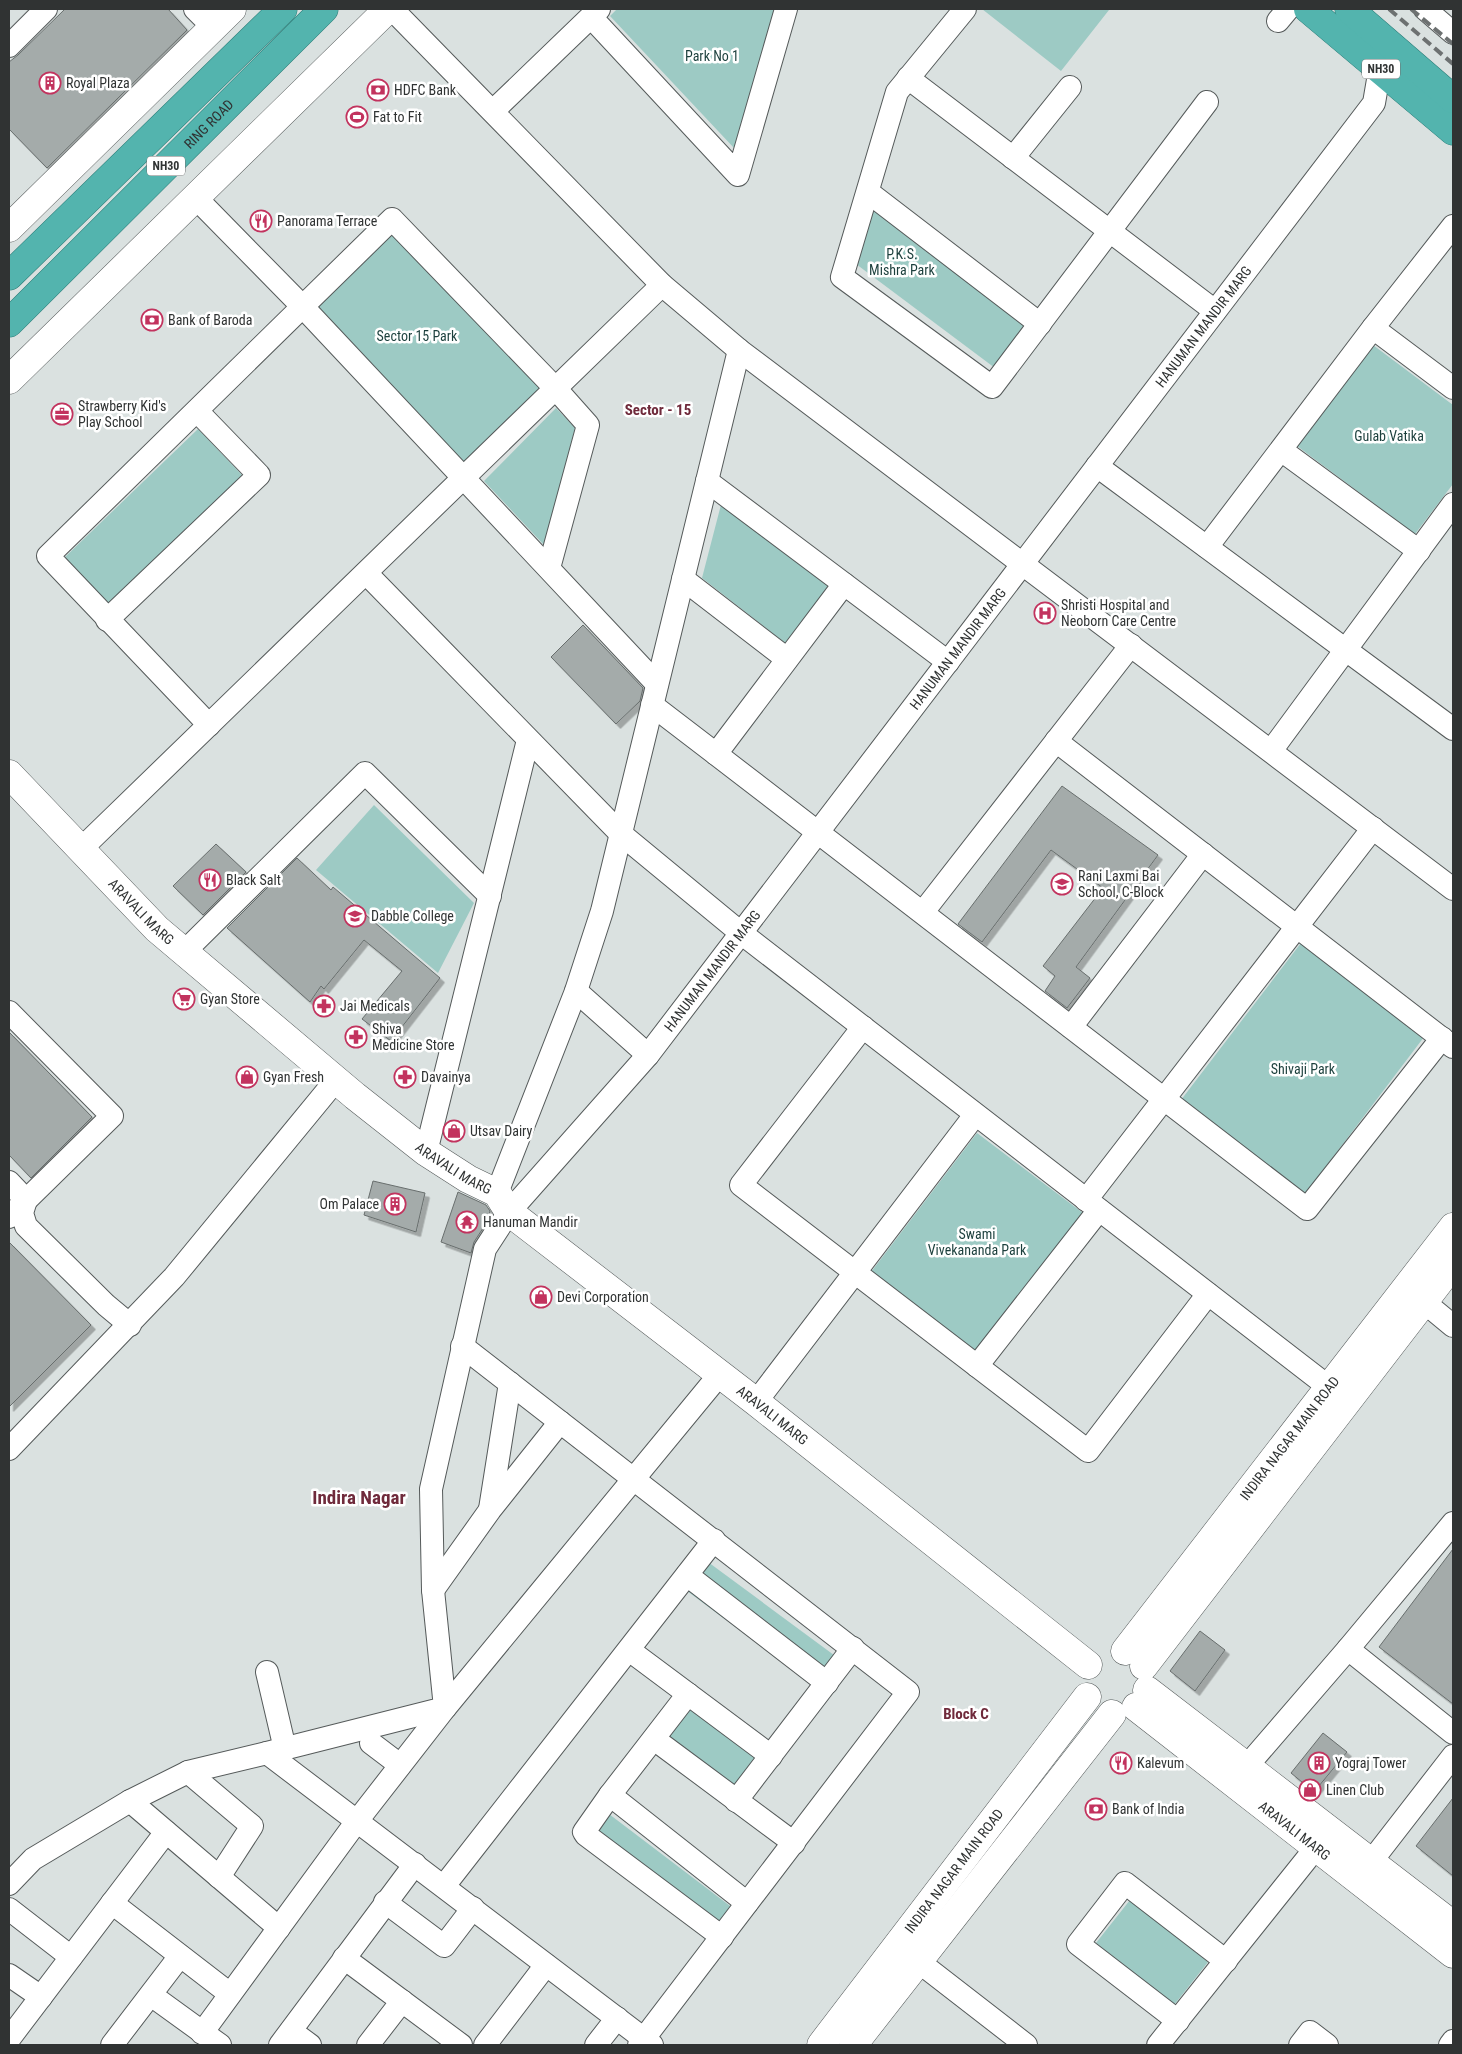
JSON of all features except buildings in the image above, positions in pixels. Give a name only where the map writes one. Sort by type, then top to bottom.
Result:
[{"type":"highway","name":"NH30","points":[[9,276],[283,9]]},
{"type":"highway","name":"RING ROAD","points":[[9,323],[324,9]]},
{"type":"highway","name":"NH30","points":[[1308,9],[1453,131]]},
{"type":"highway","name":"NH30","points":[[1349,9],[1453,99]]},
{"type":"street","points":[[9,380],[388,9]]},
{"type":"street","points":[[392,9],[662,286],[740,350],[1453,889]]},
{"type":"street","points":[[493,111],[595,13],[738,175],[786,9]]},
{"type":"street","points":[[964,9],[897,92],[842,277],[992,387],[1207,102]]},
{"type":"street","points":[[1425,9],[1453,33]]},
{"type":"street","points":[[9,46],[42,10]]},
{"type":"street","points":[[9,228],[213,15]]},
{"type":"street","name":"HANUMAN MANDIR MARG","points":[[503,1203],[648,1055],[1374,103],[1380,68]]},
{"type":"street","points":[[908,78],[1215,311]]},
{"type":"street","points":[[1013,158],[1070,87]]},
{"type":"street","points":[[868,192],[1040,324]]},
{"type":"street","points":[[195,198],[303,307],[549,568],[654,695],[716,754],[1306,1209],[1448,1042],[1056,741]]},
{"type":"street","points":[[209,726],[48,556],[392,220],[556,388],[588,425],[549,568]]},
{"type":"street","points":[[1207,547],[1453,226]]},
{"type":"street","points":[[81,849],[662,286]]},
{"type":"street","points":[[1373,328],[1453,388]]},
{"type":"street","points":[[445,1708],[433,1590],[431,1489],[462,1346],[485,1249],[503,1203],[602,911],[740,350]]},
{"type":"street","points":[[108,620],[259,475],[197,411]]},
{"type":"street","points":[[1280,450],[1418,551]]},
{"type":"street","points":[[1097,466],[1346,650],[1450,719]]},
{"type":"street","points":[[707,481],[948,662]]},
{"type":"street","points":[[1271,751],[1453,504]]},
{"type":"street","points":[[366,573],[620,834],[741,933],[1338,1395]]},
{"type":"street","points":[[683,579],[787,659]]},
{"type":"street","points":[[716,754],[844,584]]},
{"type":"street","points":[[922,912],[1131,645]]},
{"type":"street","points":[[426,1152],[528,740]]},
{"type":"street","points":[[184,952],[365,773],[490,896]]},
{"type":"street","name":"ARAVALI MARG","points":[[9,774],[157,929],[336,1080],[426,1152],[503,1203],[1088,1665]]},
{"type":"street","points":[[977,1366],[1092,1205],[1164,1099],[1373,828]]},
{"type":"street","points":[[1071,1027],[1203,854]]},
{"type":"street","points":[[576,991],[648,1055]]},
{"type":"street","points":[[9,1012],[112,1116],[9,1217]]},
{"type":"street","points":[[863,1027],[741,1185],[1088,1451],[1208,1294]]},
{"type":"street","points":[[9,1449],[174,1278],[336,1080]]},
{"type":"street","points":[[756,1402],[976,1114]]},
{"type":"street","points":[[9,1182],[26,1200]]},
{"type":"street","points":[[26,1200],[22,1213],[26,1226],[106,1305],[130,1325]]},
{"type":"street","name":"INDIRA NAGAR MAIN ROAD","points":[[853,2045],[1133,1685],[1338,1395],[1453,1227]]},
{"type":"street","name":"INDIRA NAGAR MAIN ROAD","points":[[1338,1395],[1424,1302],[1453,1264]]},
{"type":"street","points":[[1424,1302],[1453,1326]]},
{"type":"street","points":[[267,1672],[276,1751],[357,1821],[617,2018],[645,2043],[747,1902],[908,1692],[462,1346]]},
{"type":"street","points":[[151,1995],[211,2039],[230,1994],[357,1821],[445,1708],[720,1374]]},
{"type":"street","points":[[490,1510],[510,1383]]},
{"type":"street","points":[[433,1590],[490,1510],[560,1422]]},
{"type":"street","points":[[1247,1766],[1348,1650],[1453,1523]]},
{"type":"street","points":[[444,1886],[714,1540]]},
{"type":"street","points":[[687,1575],[827,1682]]},
{"type":"street","points":[[736,1801],[853,1648]]},
{"type":"street","points":[[1113,1649],[1133,1685],[1100,1710],[1087,1697],[1084,1678],[1088,1665],[1095,1657],[1113,1649]]},
{"type":"street","points":[[628,1650],[771,1756]]},
{"type":"street","points":[[1348,1650],[1453,1733]]},
{"type":"street","name":"ARAVALI MARG","points":[[1133,1685],[1247,1766],[1323,1839]]},
{"type":"street","name":"ARAVALI MARG","points":[[1133,1685],[1364,1870],[1453,1924]]},
{"type":"street","points":[[688,1694],[610,1795],[584,1832],[586,1836],[722,1937]]},
{"type":"street","name":"INDIRA NAGAR MAIN ROAD","points":[[821,2045],[1087,1697]]},
{"type":"street","points":[[9,1884],[33,1859],[130,1801],[188,1772],[445,1708]]},
{"type":"street","points":[[654,1739],[794,1843]]},
{"type":"street","points":[[371,1742],[400,1765]]},
{"type":"street","points":[[1364,1870],[1453,1756]]},
{"type":"street","points":[[188,1772],[252,1826],[219,1877]]},
{"type":"street","points":[[610,1795],[747,1902]]},
{"type":"street","points":[[130,1801],[279,1928]]},
{"type":"street","points":[[9,2039],[166,1832]]},
{"type":"street","points":[[1158,2045],[1323,1839]]},
{"type":"street","points":[[310,2045],[286,2038],[415,1864]]},
{"type":"street","name":"ARAVALI MARG","points":[[1364,1870],[1453,1954]]},
{"type":"street","points":[[1178,2020],[1078,1944],[1125,1883],[1226,1961]]},
{"type":"street","points":[[385,1902],[444,1946],[474,1908]]},
{"type":"street","points":[[112,1903],[230,1994]]},
{"type":"street","points":[[9,1909],[71,1957]]},
{"type":"street","points":[[112,2045],[180,1956]]},
{"type":"street","points":[[344,1958],[461,2045]]},
{"type":"street","points":[[918,1962],[1026,2045]]},
{"type":"street","points":[[485,2045],[546,1965]]},
{"type":"street","points":[[9,1975],[41,1997]]},
{"type":"street","points":[[368,2045],[402,2002]]},
{"type":"street","points":[[596,2045],[617,2018]]},
{"type":"street","points":[[1300,2045],[1310,2032],[1327,2045]]},
{"type":"street","points":[[1450,2045],[1453,2042]]},
{"type":"green space","name":"Park No 1","points":[[617,9],[776,9],[734,148],[610,16]]},
{"type":"green space","points":[[982,9],[1108,9],[1109,10],[1061,71]]},
{"type":"green space","name":"P.K.S. Mishra Park","points":[[874,204],[1028,321],[995,368],[856,264]]},
{"type":"green space","name":"Sector 15 Park","points":[[393,229],[544,386],[464,465],[314,309]]},
{"type":"green space","name":"Gulab Vatika","points":[[1373,345],[1453,405],[1453,484],[1415,534],[1297,446]]},
{"type":"green space","points":[[556,408],[575,428],[544,545],[484,481]]},
{"type":"green space","points":[[198,429],[243,476],[108,606],[63,559]]},
{"type":"green space","points":[[723,497],[831,583],[785,643],[702,578]]},
{"type":"green space","points":[[374,805],[474,903],[438,973],[316,870]]},
{"type":"green space","name":"Shivaji Park","points":[[1301,943],[1424,1037],[1305,1194],[1181,1100]]},
{"type":"green space","name":"Swami Vivekananda Park","points":[[977,1133],[1083,1213],[977,1352],[871,1272]]},
{"type":"green space","points":[[708,1562],[842,1661],[820,1690],[687,1591]]},
{"type":"green space","points":[[692,1704],[765,1759],[735,1800],[661,1745]]},
{"type":"green space","points":[[609,1814],[738,1912],[715,1942],[586,1844]]},
{"type":"green space","points":[[1130,1900],[1208,1962],[1174,2005],[1096,1943]]},
{"type":"railway","points":[[1389,9],[1453,64]]},
{"type":"railway","points":[[1411,9],[1453,44]]},
{"type":"place","name":"Royal Plaza","points":[[50,83]]},
{"type":"place","name":"HDFC Bank","points":[[378,90]]},
{"type":"place","name":"Fat to Fit","points":[[357,117]]},
{"type":"place","name":"Panorama Terrace","points":[[261,221]]},
{"type":"place","name":"Bank of Baroda","points":[[152,320]]},
{"type":"place","name":"Strawberry Kid's Play School","points":[[62,414]]},
{"type":"place","name":"Shristi Hospital and Neoborn Care Centre","points":[[1045,613]]},
{"type":"place","name":"Black Salt","points":[[210,880]]},
{"type":"place","name":"Rani Laxmi Bai School, C-Block","points":[[1062,884]]},
{"type":"place","name":"Dabble College","points":[[355,916]]},
{"type":"place","name":"Gyan Store","points":[[184,999]]},
{"type":"place","name":"Jai Medicals","points":[[324,1006]]},
{"type":"place","name":"Shiva Medicine Store","points":[[356,1037]]},
{"type":"place","name":"Gyan Fresh","points":[[247,1077]]},
{"type":"place","name":"Davainya","points":[[405,1077]]},
{"type":"place","name":"Utsav Dairy","points":[[454,1131]]},
{"type":"place","name":"Om Palace","points":[[395,1204]]},
{"type":"place","name":"Hanuman Mandir","points":[[467,1222]]},
{"type":"place","name":"Devi Corporation","points":[[541,1297]]},
{"type":"place","name":"Kalevum","points":[[1121,1763]]},
{"type":"place","name":"Yograj Tower","points":[[1319,1763]]},
{"type":"place","name":"Linen Club","points":[[1310,1790]]},
{"type":"place","name":"Bank of India","points":[[1096,1809]]},
{"type":"district","name":"Sector - 15","points":[[658,410]]},
{"type":"district","name":"Indira Nagar","points":[[359,1497]]},
{"type":"district","name":"Block C","points":[[966,1714]]}]
